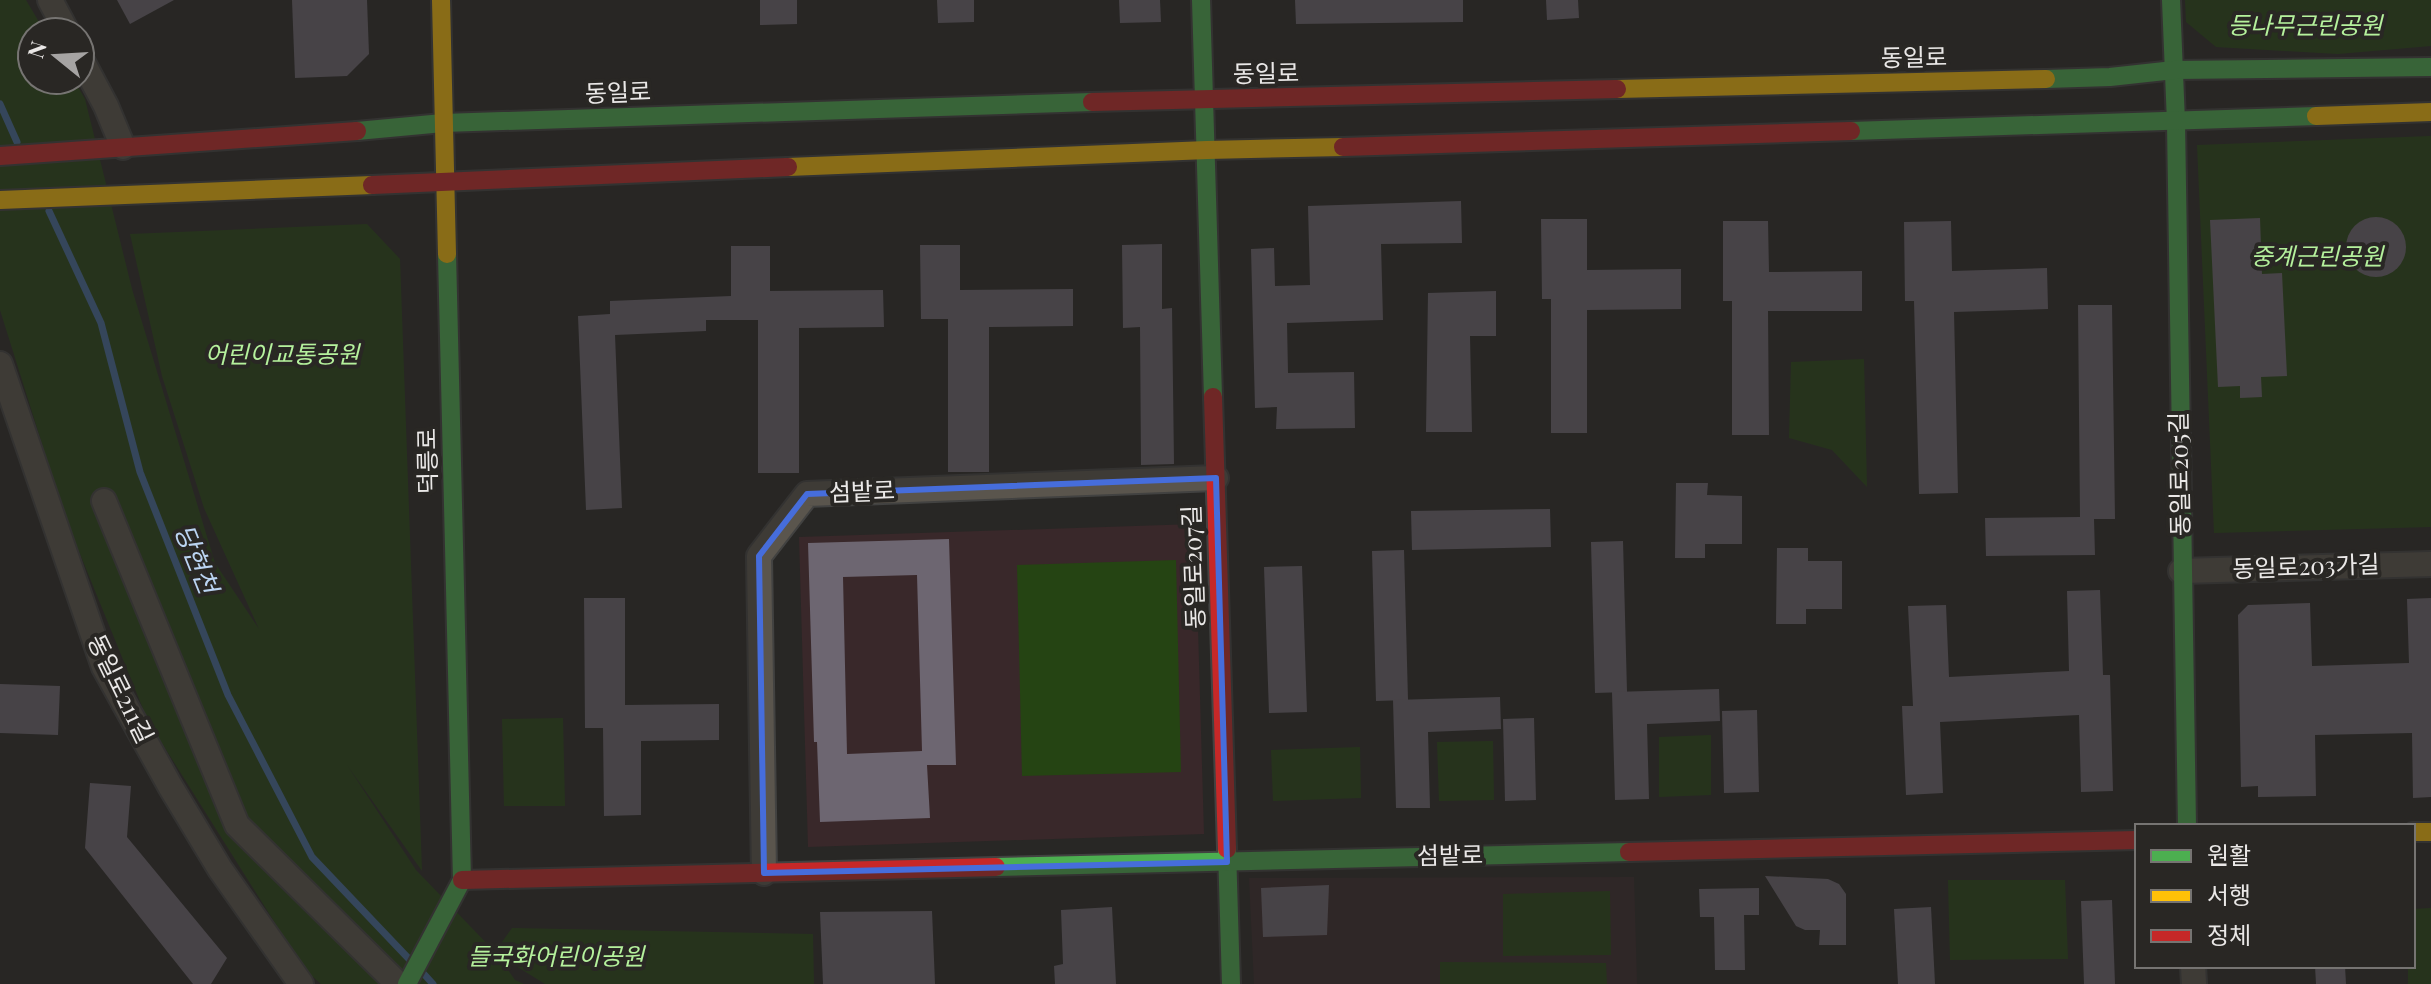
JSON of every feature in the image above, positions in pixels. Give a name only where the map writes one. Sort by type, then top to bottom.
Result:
[{"type":"main road","name":"덕릉로","points":[[407,984],[462,880],[441,0]]},
{"type":"main road","name":"동일로207길","points":[[1201,0],[1231,984]]},
{"type":"main road","name":"동일로205길","points":[[2171,0],[2176,122],[2187,824]]},
{"type":"main road","name":"동일로","points":[[0,156],[289,137],[443,123],[1205,99],[2110,77],[2174,70],[2431,67]]},
{"type":"main road","points":[[0,200],[1207,150],[2431,112]]},
{"type":"main road","name":"섬밭로","points":[[462,880],[2135,840]]},
{"type":"street","points":[[96,87],[106,106],[113,147]]},
{"type":"street","name":"동일로211길","points":[[0,364],[104,667],[220,869],[301,984]]},
{"type":"street","name":"섬밭로","points":[[764,873],[759,556],[807,494],[1216,478]]},
{"type":"street","points":[[104,501],[237,825],[398,984]]},
{"type":"street","name":"동일로203가길","points":[[2181,571],[2431,564]]},
{"type":"highlighted area","points":[[1216,478],[1227,862],[764,873],[759,556],[807,494]]},
{"type":"shaded area","points":[[1195,524],[1204,834],[808,847],[799,537]]},
{"type":"shaded area","points":[[1634,877],[1637,984],[1254,984],[1249,878]]},
{"type":"green space","points":[[0,0],[26,0],[36,16],[16,16],[16,96],[83,96],[85,99],[132,289],[215,563],[259,629],[204,508],[162,376],[130,234],[367,224],[400,259],[422,871],[347,765],[416,870],[495,952],[512,928],[813,934],[814,984],[545,984],[497,954],[515,980],[524,984],[321,984],[304,969],[148,721],[65,517],[0,310]]},
{"type":"green space","name":"등나무근린공원","points":[[2185,0],[2431,0],[2431,46],[2338,54],[2216,47],[2186,22]]},
{"type":"green space","name":"중계근린공원","points":[[2431,136],[2431,527],[2214,533],[2197,145]]},
{"type":"green space","points":[[1864,359],[1867,487],[1832,450],[1789,438],[1791,362]]},
{"type":"green space","points":[[1176,560],[1181,772],[1022,776],[1017,565]]},
{"type":"green space","points":[[563,718],[565,806],[504,806],[502,719]]},
{"type":"green space","points":[[1711,735],[1711,795],[1659,797],[1659,737]]},
{"type":"green space","points":[[1493,741],[1494,800],[1439,801],[1437,742]]},
{"type":"green space","points":[[1360,747],[1361,798],[1273,801],[1271,750]]},
{"type":"green space","points":[[1948,880],[2065,880],[2068,959],[1950,960]]},
{"type":"green space","points":[[1610,891],[1611,955],[1503,956],[1503,894]]},
{"type":"green space","points":[[2431,908],[2431,984],[2408,984],[2408,968],[2415,968],[2415,909]]},
{"type":"green space","points":[[1440,962],[1606,963],[1607,984],[1440,984]]},
{"type":"building","points":[[117,0],[174,0],[130,24]]},
{"type":"building","points":[[292,0],[367,0],[369,54],[347,76],[295,78]]},
{"type":"building","points":[[760,0],[797,0],[797,24],[760,25]]},
{"type":"building","points":[[937,0],[974,0],[974,22],[938,23]]},
{"type":"building","points":[[1119,0],[1160,0],[1161,22],[1120,23]]},
{"type":"building","points":[[1295,0],[1463,0],[1463,22],[1296,24]]},
{"type":"building","points":[[1546,0],[1578,0],[1579,18],[1547,20]]},
{"type":"building","points":[[1461,201],[1462,243],[1381,244],[1383,320],[1287,323],[1288,373],[1354,372],[1355,428],[1276,429],[1277,407],[1255,408],[1251,249],[1274,248],[1275,286],[1310,285],[1308,206]]},
{"type":"building","points":[[2376,217],[2387,219],[2397,226],[2404,236],[2404,258],[2397,268],[2387,275],[2376,277],[2365,275],[2355,268],[2348,258],[2346,247],[2348,236],[2355,226],[2365,219]]},
{"type":"building","points":[[2260,218],[2262,274],[2282,273],[2287,376],[2261,377],[2262,397],[2240,398],[2240,386],[2218,387],[2210,220]]},
{"type":"building","points":[[1541,219],[1587,219],[1587,270],[1681,269],[1681,309],[1587,310],[1587,433],[1551,433],[1551,299],[1542,299]]},
{"type":"building","points":[[1723,221],[1768,221],[1769,272],[1862,271],[1862,311],[1768,311],[1769,435],[1732,435],[1732,301],[1723,301]]},
{"type":"building","points":[[1951,221],[1952,271],[2047,268],[2048,309],[1954,312],[1958,493],[1919,494],[1914,301],[1905,301],[1904,222]]},
{"type":"building","points":[[1162,244],[1162,309],[1172,308],[1174,464],[1141,465],[1140,327],[1123,328],[1122,245]]},
{"type":"building","points":[[920,245],[960,245],[960,290],[1073,289],[1073,326],[989,327],[989,472],[948,472],[948,319],[921,319]]},
{"type":"building","points":[[731,246],[770,246],[770,291],[883,290],[884,327],[799,328],[799,473],[758,473],[758,320],[706,320],[706,331],[615,335],[622,508],[586,510],[578,316],[610,314],[610,301],[731,296]]},
{"type":"building","points":[[1496,291],[1496,336],[1470,336],[1472,432],[1426,432],[1428,293]]},
{"type":"building","points":[[2078,305],[2112,305],[2115,519],[2094,519],[2095,555],[1986,556],[1985,518],[2080,517]]},
{"type":"building","points":[[1676,483],[1708,483],[1707,495],[1742,496],[1742,544],[1705,544],[1705,558],[1675,558]]},
{"type":"building","points":[[1550,509],[1551,547],[1412,550],[1411,511]]},
{"type":"building","points":[[949,539],[956,765],[927,765],[930,818],[820,822],[817,742],[814,742],[808,543]],"holes":[[[917,575],[922,751],[847,754],[843,577]]]},
{"type":"building","points":[[1623,541],[1627,692],[1595,693],[1591,542]]},
{"type":"building","points":[[1777,548],[1808,548],[1808,561],[1842,561],[1842,609],[1806,609],[1806,624],[1776,624]]},
{"type":"building","points":[[1404,550],[1408,700],[1376,701],[1372,551]]},
{"type":"building","points":[[1302,566],[1307,712],[1269,713],[1264,567]]},
{"type":"building","points":[[2100,590],[2103,675],[2110,675],[2113,791],[2081,792],[2079,715],[1940,722],[1943,793],[1906,795],[1902,706],[1913,706],[1908,606],[1946,605],[1949,677],[2069,671],[2067,591]]},
{"type":"building","points":[[584,598],[625,598],[625,705],[719,704],[719,740],[641,741],[641,815],[604,816],[603,728],[585,728]]},
{"type":"building","points":[[2431,598],[2431,797],[2413,798],[2412,733],[2315,735],[2316,796],[2258,797],[2258,786],[2241,787],[2238,615],[2248,605],[2310,603],[2312,666],[2409,663],[2407,599]]},
{"type":"building","points":[[0,684],[60,686],[58,735],[0,733]]},
{"type":"building","points":[[1719,689],[1720,721],[1647,724],[1649,799],[1615,800],[1612,692]]},
{"type":"building","points":[[1500,697],[1501,729],[1428,732],[1430,808],[1396,808],[1393,700]]},
{"type":"building","points":[[1757,710],[1759,792],[1724,793],[1722,711]]},
{"type":"building","points":[[1534,718],[1536,800],[1505,801],[1503,719]]},
{"type":"building","points":[[90,783],[131,786],[127,837],[227,958],[211,984],[193,984],[85,848]]},
{"type":"building","points":[[1765,876],[1828,879],[1839,884],[1846,894],[1846,945],[1819,945],[1820,930],[1805,930],[1796,926]]},
{"type":"building","points":[[1329,885],[1327,935],[1263,937],[1261,888]]},
{"type":"building","points":[[1759,888],[1759,915],[1744,915],[1745,970],[1715,970],[1714,917],[1700,917],[1699,889]]},
{"type":"building","points":[[2112,900],[2115,984],[2084,984],[2081,901]]},
{"type":"building","points":[[1112,907],[1116,984],[1055,984],[1054,966],[1063,964],[1061,910]]},
{"type":"building","points":[[1931,907],[1935,984],[1898,984],[1894,909]]},
{"type":"building","points":[[932,911],[935,984],[823,984],[820,912]]},
{"type":"building","points":[[2315,968],[2345,968],[2346,984],[2316,984]]},
{"type":"waterway","name":"당현천","points":[[0,104],[17,142]]},
{"type":"waterway","name":"당현천","points":[[49,211],[101,323],[140,472],[228,695],[312,857],[409,959]]},
{"type":"waterway","name":"당현천","points":[[423,973],[433,984]]},
{"type":"traffic: fast","points":[[1201,0],[1213,397]]},
{"type":"traffic: fast","points":[[2171,0],[2176,122],[2187,824]]},
{"type":"traffic: fast","points":[[2046,79],[2110,77],[2174,70],[2431,67]]},
{"type":"traffic: fast","points":[[357,131],[443,123],[1092,102]]},
{"type":"traffic: fast","points":[[1851,131],[2316,116]]},
{"type":"traffic: fast","points":[[407,984],[462,880],[447,254]]},
{"type":"traffic: fast","points":[[1227,849],[1231,984]]},
{"type":"traffic: fast","points":[[996,867],[1629,852]]},
{"type":"traffic: slow","points":[[441,0],[447,254]]},
{"type":"traffic: slow","points":[[1617,89],[2046,79]]},
{"type":"traffic: slow","points":[[2316,116],[2431,112]]},
{"type":"traffic: slow","points":[[788,167],[1343,147]]},
{"type":"traffic: slow","points":[[0,200],[372,185]]},
{"type":"traffic: slow","points":[[2415,832],[2431,832]]},
{"type":"traffic: jam","points":[[1092,102],[1617,89]]},
{"type":"traffic: jam","points":[[0,156],[357,131]]},
{"type":"traffic: jam","points":[[1343,147],[1851,131]]},
{"type":"traffic: jam","points":[[372,185],[788,167]]},
{"type":"traffic: jam","points":[[1213,397],[1227,849]]},
{"type":"traffic: jam","points":[[1629,852],[2135,840]]},
{"type":"traffic: jam","points":[[462,880],[996,867]]},
{"type":"park label","name":"어린이교통공원","points":[[282,355]]},
{"type":"park label","name":"들국화어린이공원","points":[[556,957]]}]
